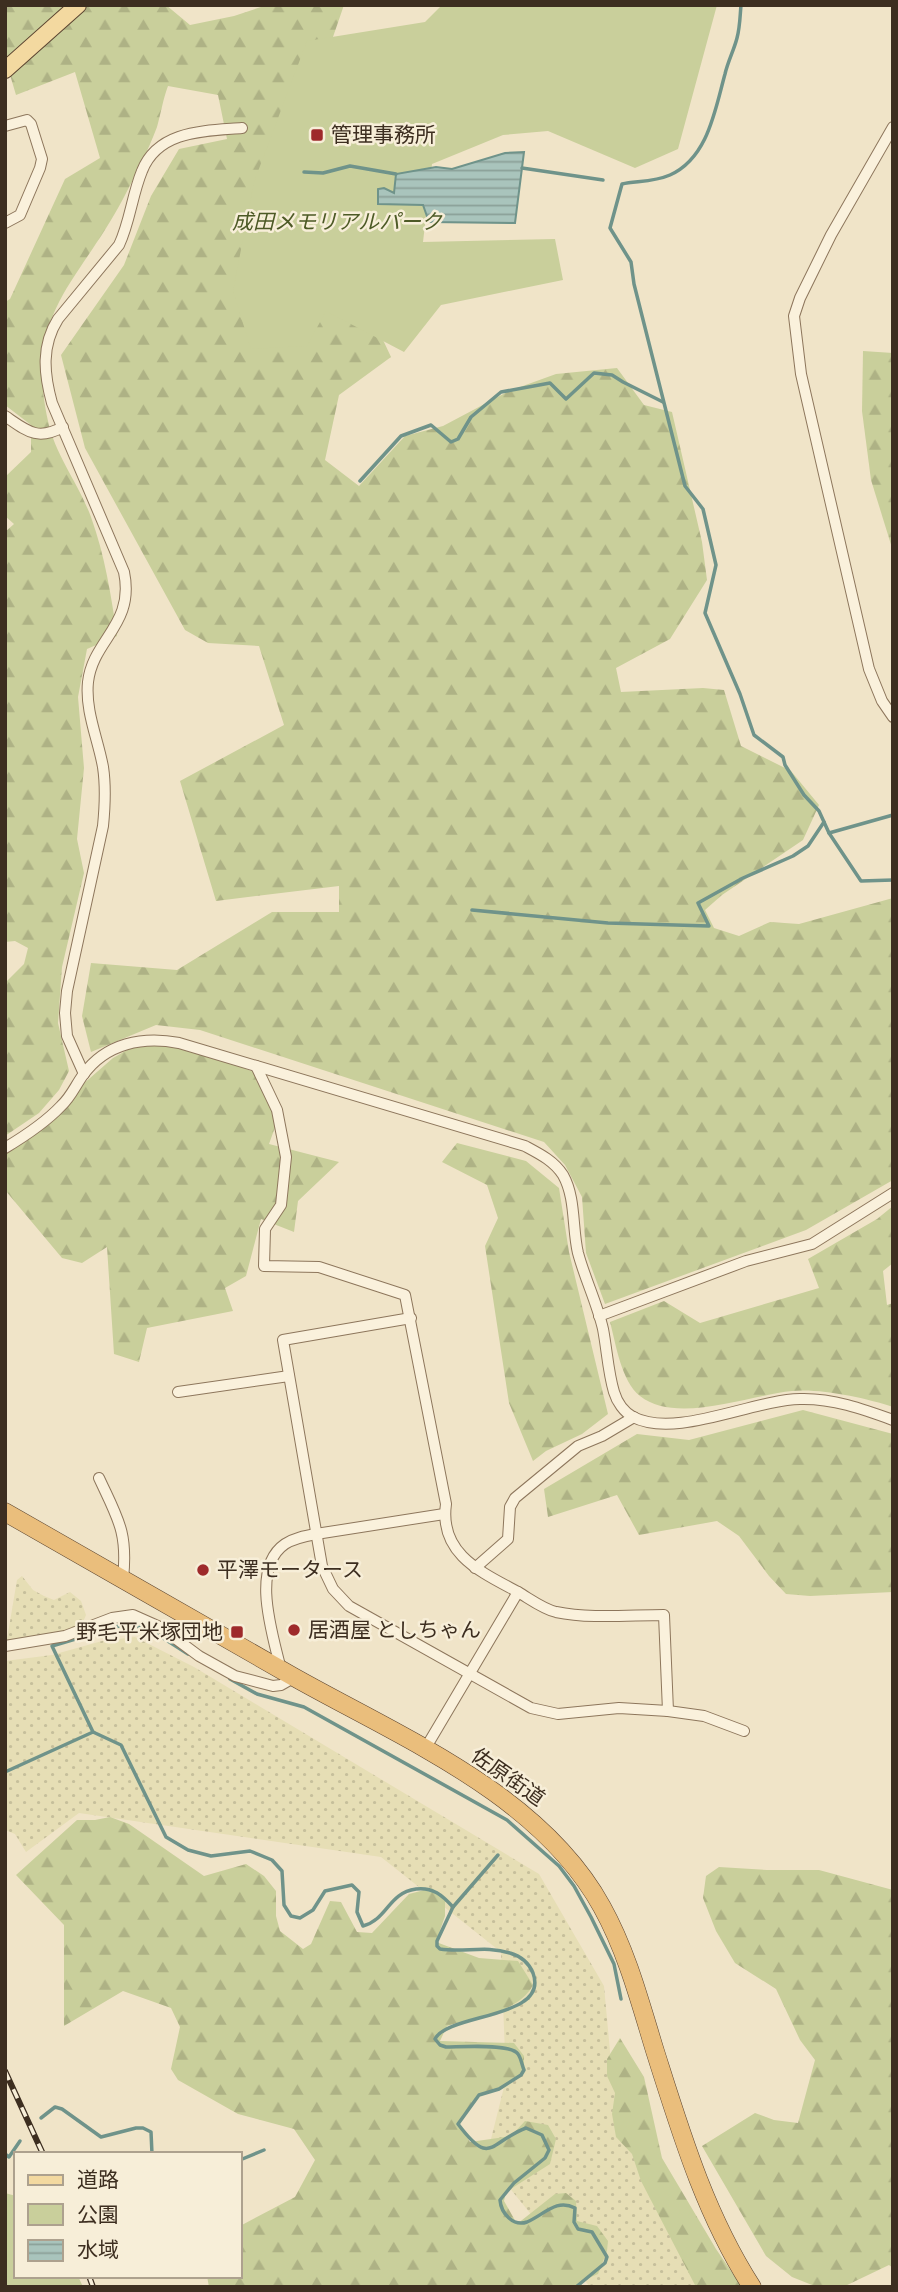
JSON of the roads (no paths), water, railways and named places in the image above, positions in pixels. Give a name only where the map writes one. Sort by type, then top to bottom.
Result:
[{"type":"highway","name":"佐原街道","points":[[5,1512],[425,1749],[494,1793],[528,1817],[550,1837],[588,1883],[615,1933],[626,1959],[702,2192],[731,2252],[752,2287]]},
{"type":"main road","points":[[5,70],[78,5]]},
{"type":"street","points":[[5,126],[27,120],[31,124],[42,159],[20,215],[5,223]]},
{"type":"street","points":[[893,127],[831,235],[794,316],[802,374],[869,669],[882,701],[893,717]]},
{"type":"street","points":[[83,1074],[67,1036],[65,1013],[67,992],[103,826],[103,766],[87,699],[88,678],[118,623],[128,590],[124,572],[47,383],[45,365],[50,331],[119,245],[147,160],[175,137],[242,128]]},
{"type":"street","points":[[5,416],[30,433],[47,434],[63,427]]},
{"type":"street","points":[[5,1148],[35,1129],[60,1107],[71,1096],[83,1074],[114,1049],[142,1040],[179,1043],[525,1146],[553,1163],[563,1175],[568,1188],[578,1254],[599,1316],[614,1391],[619,1403],[634,1417],[667,1424],[799,1399],[836,1402],[893,1420]]},
{"type":"street","points":[[256,1066],[277,1110],[286,1157],[281,1205],[264,1229],[264,1266],[319,1267],[405,1295],[446,1504],[444,1514],[452,1543],[459,1554],[475,1568],[553,1611],[570,1614],[664,1615],[668,1712]]},
{"type":"street","points":[[599,1316],[746,1261],[811,1244],[893,1193]]},
{"type":"street","points":[[411,1318],[283,1340],[316,1534],[326,1577],[342,1601],[531,1708],[565,1714],[619,1709],[668,1712],[704,1716],[744,1731]]},
{"type":"street","points":[[178,1392],[289,1377]]},
{"type":"street","points":[[475,1568],[508,1539],[510,1507],[515,1498],[578,1446],[602,1436],[634,1417]]},
{"type":"street","points":[[99,1478],[123,1530],[126,1553],[123,1579]]},
{"type":"street","points":[[5,1646],[65,1636],[111,1618],[133,1615],[160,1627],[199,1656],[235,1676],[272,1686],[281,1685],[288,1673],[270,1614],[265,1580],[267,1567],[274,1555],[297,1538],[444,1514]]},
{"type":"street","points":[[425,1749],[518,1592]]},
{"type":"water","points":[[524,152],[515,223],[429,222],[423,205],[378,204],[378,189],[384,188],[394,193],[396,174],[436,167],[452,169],[505,153]]},
{"type":"waterway","points":[[741,5],[736,42],[708,132],[701,145],[683,167],[670,175],[622,184],[610,228],[631,262],[634,284],[685,486],[703,509],[716,565],[705,613],[740,694],[754,735],[783,757],[785,765],[804,795],[819,811],[829,833],[861,881],[893,880]]},
{"type":"waterway","points":[[304,172],[323,173],[350,166],[396,174]]},
{"type":"waterway","points":[[522,168],[603,180]]},
{"type":"waterway","points":[[360,481],[401,436],[431,425],[451,442],[458,439],[471,417],[501,392],[550,383],[566,399],[594,373],[612,375],[663,402]]},
{"type":"waterway","points":[[829,833],[893,815]]},
{"type":"waterway","points":[[472,910],[608,923],[709,926],[698,903],[743,878],[793,856],[808,846],[824,822]]},
{"type":"waterway","points":[[5,1772],[93,1732],[52,1646],[129,1623],[160,1636],[188,1654]]},
{"type":"waterway","points":[[230,1679],[257,1694],[304,1707],[507,1820],[559,1866],[574,1886],[614,1964],[621,1999]]},
{"type":"waterway","points":[[93,1732],[121,1745],[166,1837],[188,1850],[211,1856],[250,1851],[272,1860],[282,1871],[284,1905],[291,1916],[300,1918],[313,1910],[325,1891],[352,1885],[359,1892],[357,1912],[363,1926],[378,1918],[399,1895],[416,1889],[427,1889],[441,1896],[453,1907],[437,1941],[440,1949],[501,1951],[517,1956],[527,1963],[533,1973],[534,1988],[527,1999],[513,2007],[458,2024],[435,2039],[446,2047],[506,2048],[519,2056],[524,2070],[521,2075],[499,2089],[479,2095],[458,2124],[477,2145],[484,2148],[490,2148],[526,2128],[542,2135],[549,2150],[545,2158],[514,2183],[500,2200],[501,2205],[509,2218],[522,2223],[556,2206],[568,2205],[575,2208],[574,2222],[578,2229],[592,2232],[607,2257],[605,2263],[576,2287]]},
{"type":"waterway","points":[[453,1907],[498,1855]]},
{"type":"waterway","points":[[41,2118],[55,2107],[62,2109],[101,2137],[143,2128],[151,2132],[152,2152]]},
{"type":"waterway","points":[[5,2154],[9,2157],[20,2141]]},
{"type":"waterway","points":[[242,2159],[264,2150]]},
{"type":"railway","points":[[5,2071],[42,2152]]},
{"type":"railway","points":[[90,2278],[93,2287]]},
{"type":"place","name":"管理事務所","points":[[317,135]]},
{"type":"place","name":"平澤モータース","points":[[203,1570]]},
{"type":"place","name":"居酒屋 としちゃん","points":[[294,1630]]},
{"type":"place","name":"野毛平米塚団地","points":[[237,1632]]},
{"type":"park label","name":"成田メモリアルパーク","points":[[337,222]]}]
